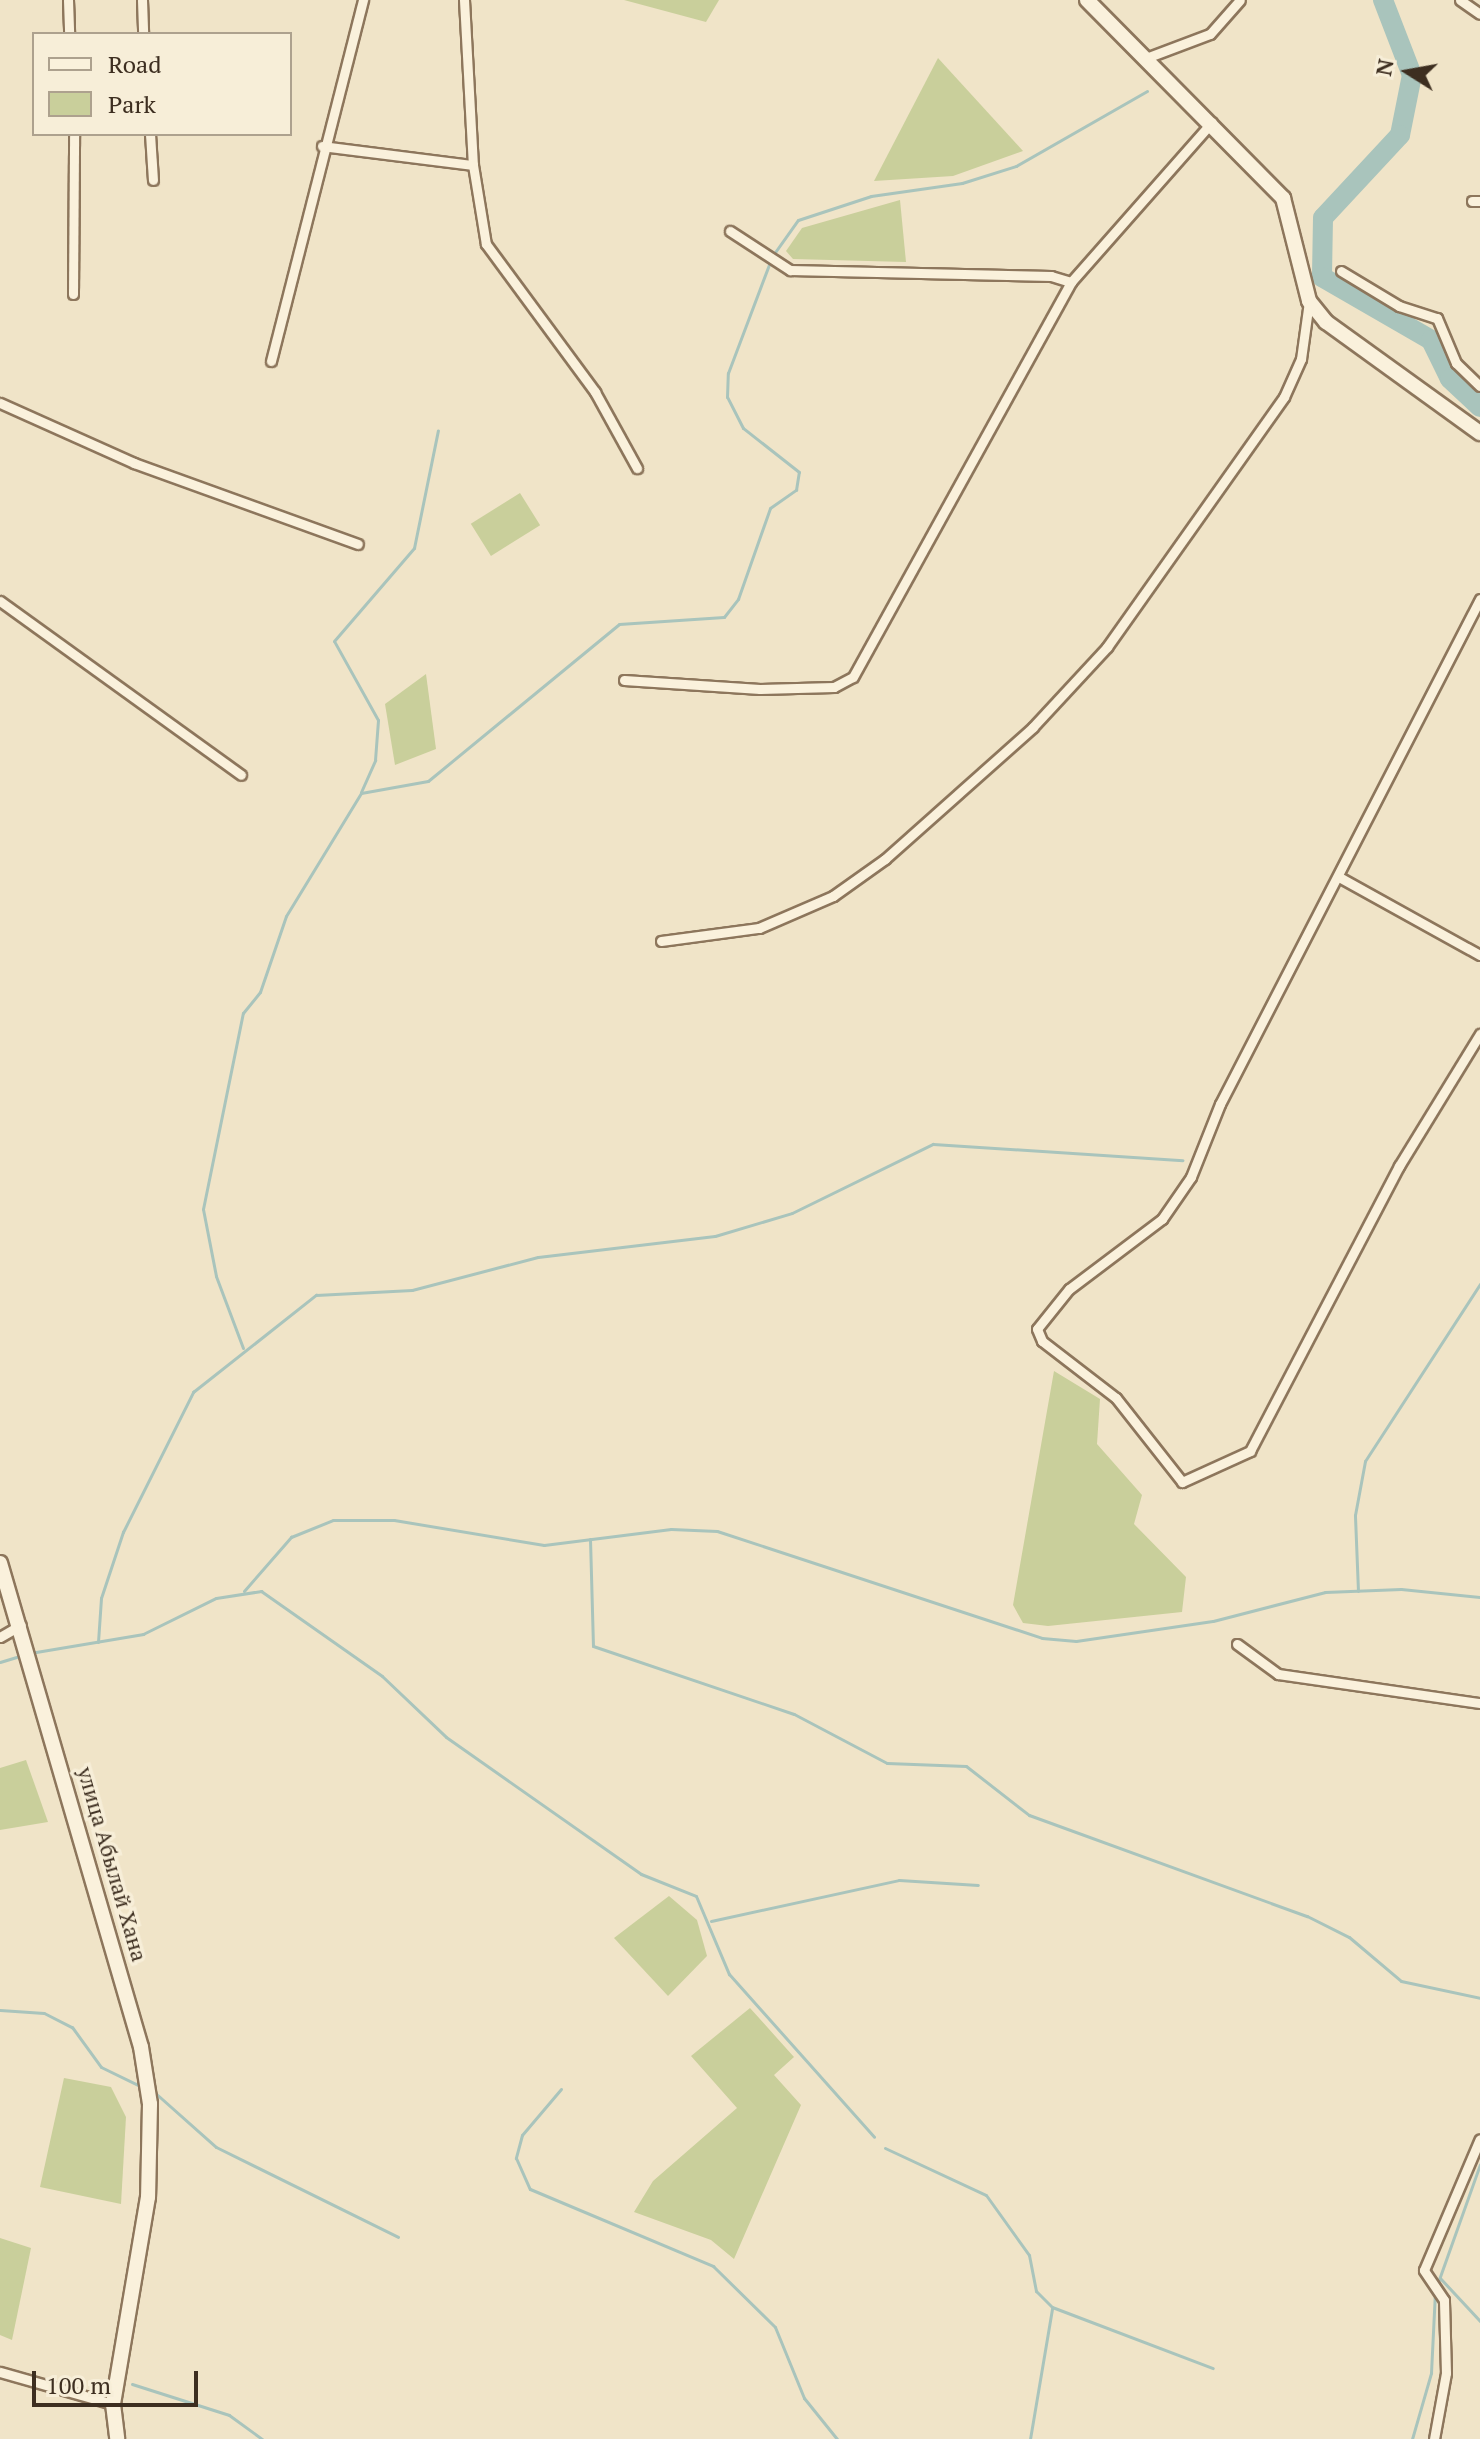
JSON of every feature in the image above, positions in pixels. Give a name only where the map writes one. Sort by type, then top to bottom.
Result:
[{"type":"main road","points":[[1087,0],[1212,122],[1283,198],[1309,301],[1326,322],[1480,433]]},
{"type":"main road","name":"улица Абылай Хана","points":[[0,1563],[30,1653],[149,2097],[148,2197],[113,2404],[117,2439]]},
{"type":"street","points":[[68,0],[69,32]]},
{"type":"street","points":[[142,0],[143,32]]},
{"type":"street","points":[[271,361],[322,146],[363,0]]},
{"type":"street","points":[[464,0],[473,165],[486,244],[595,392],[637,468]]},
{"type":"street","points":[[1146,58],[1210,34],[1240,0]]},
{"type":"street","points":[[1460,0],[1480,14]]},
{"type":"street","points":[[624,680],[760,689],[834,687],[853,677],[1071,282],[1212,122]]},
{"type":"street","points":[[73,294],[74,136]]},
{"type":"street","points":[[150,136],[153,180]]},
{"type":"street","points":[[322,146],[473,165]]},
{"type":"street","points":[[730,231],[790,270],[1071,282]]},
{"type":"street","points":[[1341,271],[1399,306],[1437,318],[1456,363],[1480,386]]},
{"type":"street","points":[[661,941],[759,928],[833,896],[1033,727],[1107,647],[1284,397],[1301,359],[1309,301]]},
{"type":"street","points":[[0,403],[134,463],[358,544]]},
{"type":"street","points":[[1480,599],[1184,1188],[1162,1219],[1069,1289],[1037,1329],[1042,1341],[1116,1398],[1182,1482],[1250,1451],[1399,1166],[1480,1034]]},
{"type":"street","points":[[0,601],[241,775]]},
{"type":"street","points":[[1339,877],[1480,955]]},
{"type":"street","points":[[0,1637],[21,1625]]},
{"type":"street","points":[[1237,1644],[1278,1674],[1480,1703]]},
{"type":"street","points":[[1434,2439],[1446,2373],[1444,2300],[1424,2270],[1480,2139]]},
{"type":"street","points":[[0,2372],[113,2404]]},
{"type":"green space","points":[[624,0],[719,0],[706,22]]},
{"type":"green space","points":[[938,58],[1023,151],[953,176],[874,181]]},
{"type":"green space","points":[[900,200],[906,262],[793,259],[786,251],[802,228]]},
{"type":"green space","points":[[520,493],[540,525],[491,556],[471,524]]},
{"type":"green space","points":[[426,674],[436,749],[395,765],[385,704]]},
{"type":"green space","points":[[1054,1371],[1100,1399],[1097,1444],[1142,1495],[1134,1524],[1186,1577],[1182,1612],[1048,1626],[1023,1623],[1013,1605]]},
{"type":"green space","points":[[26,1760],[48,1822],[0,1830],[0,1768]]},
{"type":"green space","points":[[669,1896],[697,1920],[707,1956],[668,1996],[614,1938]]},
{"type":"green space","points":[[750,2008],[794,2057],[774,2075],[801,2105],[734,2259],[711,2240],[634,2212],[653,2181],[737,2108],[691,2056]]},
{"type":"green space","points":[[64,2078],[111,2087],[126,2117],[121,2204],[40,2187]]},
{"type":"green space","points":[[0,2238],[31,2248],[12,2340],[0,2335]]},
{"type":"waterway","points":[[1383,0],[1412,75],[1400,135],[1323,218],[1322,277],[1431,340],[1450,379],[1480,407]]},
{"type":"waterway","points":[[773,255],[798,220],[871,196],[962,183],[1016,166],[1147,91]]},
{"type":"waterway","points":[[243,1348],[216,1276],[203,1209],[243,1013],[260,992],[286,916],[361,793],[428,781],[619,624],[724,617],[738,599],[770,508],[796,490],[799,472],[743,428],[727,397],[728,373],[770,262]]},
{"type":"waterway","points":[[361,792],[375,760],[378,720],[334,641],[414,548],[438,430]]},
{"type":"waterway","points":[[98,1642],[101,1598],[123,1532],[193,1392],[316,1295],[412,1290],[538,1257],[715,1236],[792,1213],[933,1144],[1182,1160]]},
{"type":"waterway","points":[[1358,1591],[1355,1515],[1365,1461],[1480,1284]]},
{"type":"waterway","points":[[244,1591],[291,1537],[333,1520],[394,1520],[544,1545],[671,1529],[717,1531],[1042,1638],[1076,1641],[1213,1621],[1325,1592],[1401,1589],[1480,1597]]},
{"type":"waterway","points":[[590,1539],[593,1646],[794,1714],[887,1763],[966,1766],[1029,1815],[1307,1916],[1349,1937],[1401,1981],[1480,1998]]},
{"type":"waterway","points":[[30,1653],[143,1634],[216,1598],[261,1591],[382,1676],[446,1737],[641,1874],[696,1896],[729,1974],[874,2137]]},
{"type":"waterway","points":[[0,1662],[23,1655]]},
{"type":"waterway","points":[[711,1921],[899,1880],[978,1885]]},
{"type":"waterway","points":[[0,2010],[44,2013],[72,2027],[101,2067],[142,2087]]},
{"type":"waterway","points":[[561,2089],[522,2135],[516,2158],[530,2189],[713,2266],[775,2327],[804,2398],[837,2439]]},
{"type":"waterway","points":[[153,2091],[216,2147],[398,2237]]},
{"type":"waterway","points":[[885,2148],[986,2195],[1029,2255],[1036,2291],[1052,2307],[1213,2368]]},
{"type":"waterway","points":[[1437,2285],[1480,2164]]},
{"type":"waterway","points":[[1440,2278],[1480,2321]]},
{"type":"waterway","points":[[1412,2439],[1431,2373],[1435,2292]]},
{"type":"waterway","points":[[1030,2439],[1052,2309]]},
{"type":"waterway","points":[[132,2384],[229,2415],[262,2439]]}]
